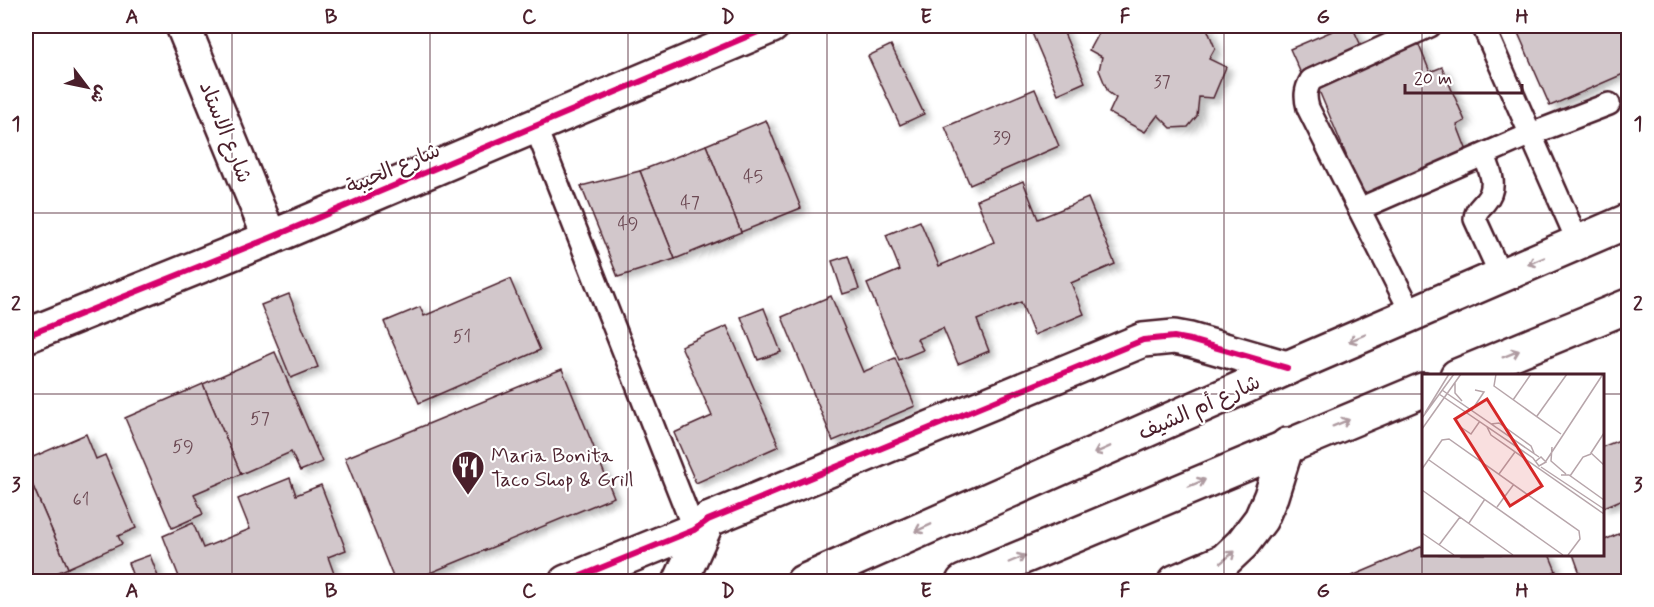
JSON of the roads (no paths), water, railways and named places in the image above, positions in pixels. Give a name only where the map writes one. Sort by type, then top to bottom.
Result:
[{"type":"street","name":"شارع الاستاد","points":[[183,26],[270,238]]},
{"type":"street","name":"شارع الحيبة","points":[[26,336],[270,238],[772,26]]},
{"type":"street","name":"شارع أم الشيف","points":[[803,582],[1287,368],[1629,221]]},
{"type":"street","points":[[1462,374],[1629,306]]},
{"type":"street","points":[[566,582],[1143,340],[1174,337],[1190,340],[1287,368]]},
{"type":"street","points":[[963,582],[1422,390]]},
{"type":"street","points":[[1175,582],[1224,561],[1242,544],[1271,496],[1287,445]]},
{"type":"street","points":[[680,582],[701,525]]},
{"type":"lane","points":[[1412,314],[1305,98],[1311,81],[1430,26]]},
{"type":"lane","points":[[1483,26],[1578,242]]},
{"type":"lane","points":[[1359,209],[1531,134],[1609,104]]},
{"type":"lane","points":[[535,126],[701,525]]},
{"type":"lane","points":[[1484,156],[1493,177],[1493,184],[1488,198],[1475,213],[1475,219],[1501,276]]},
{"type":"place","name":"Maria Bonita Taco Shop & Grill","points":[[468,496]]}]
